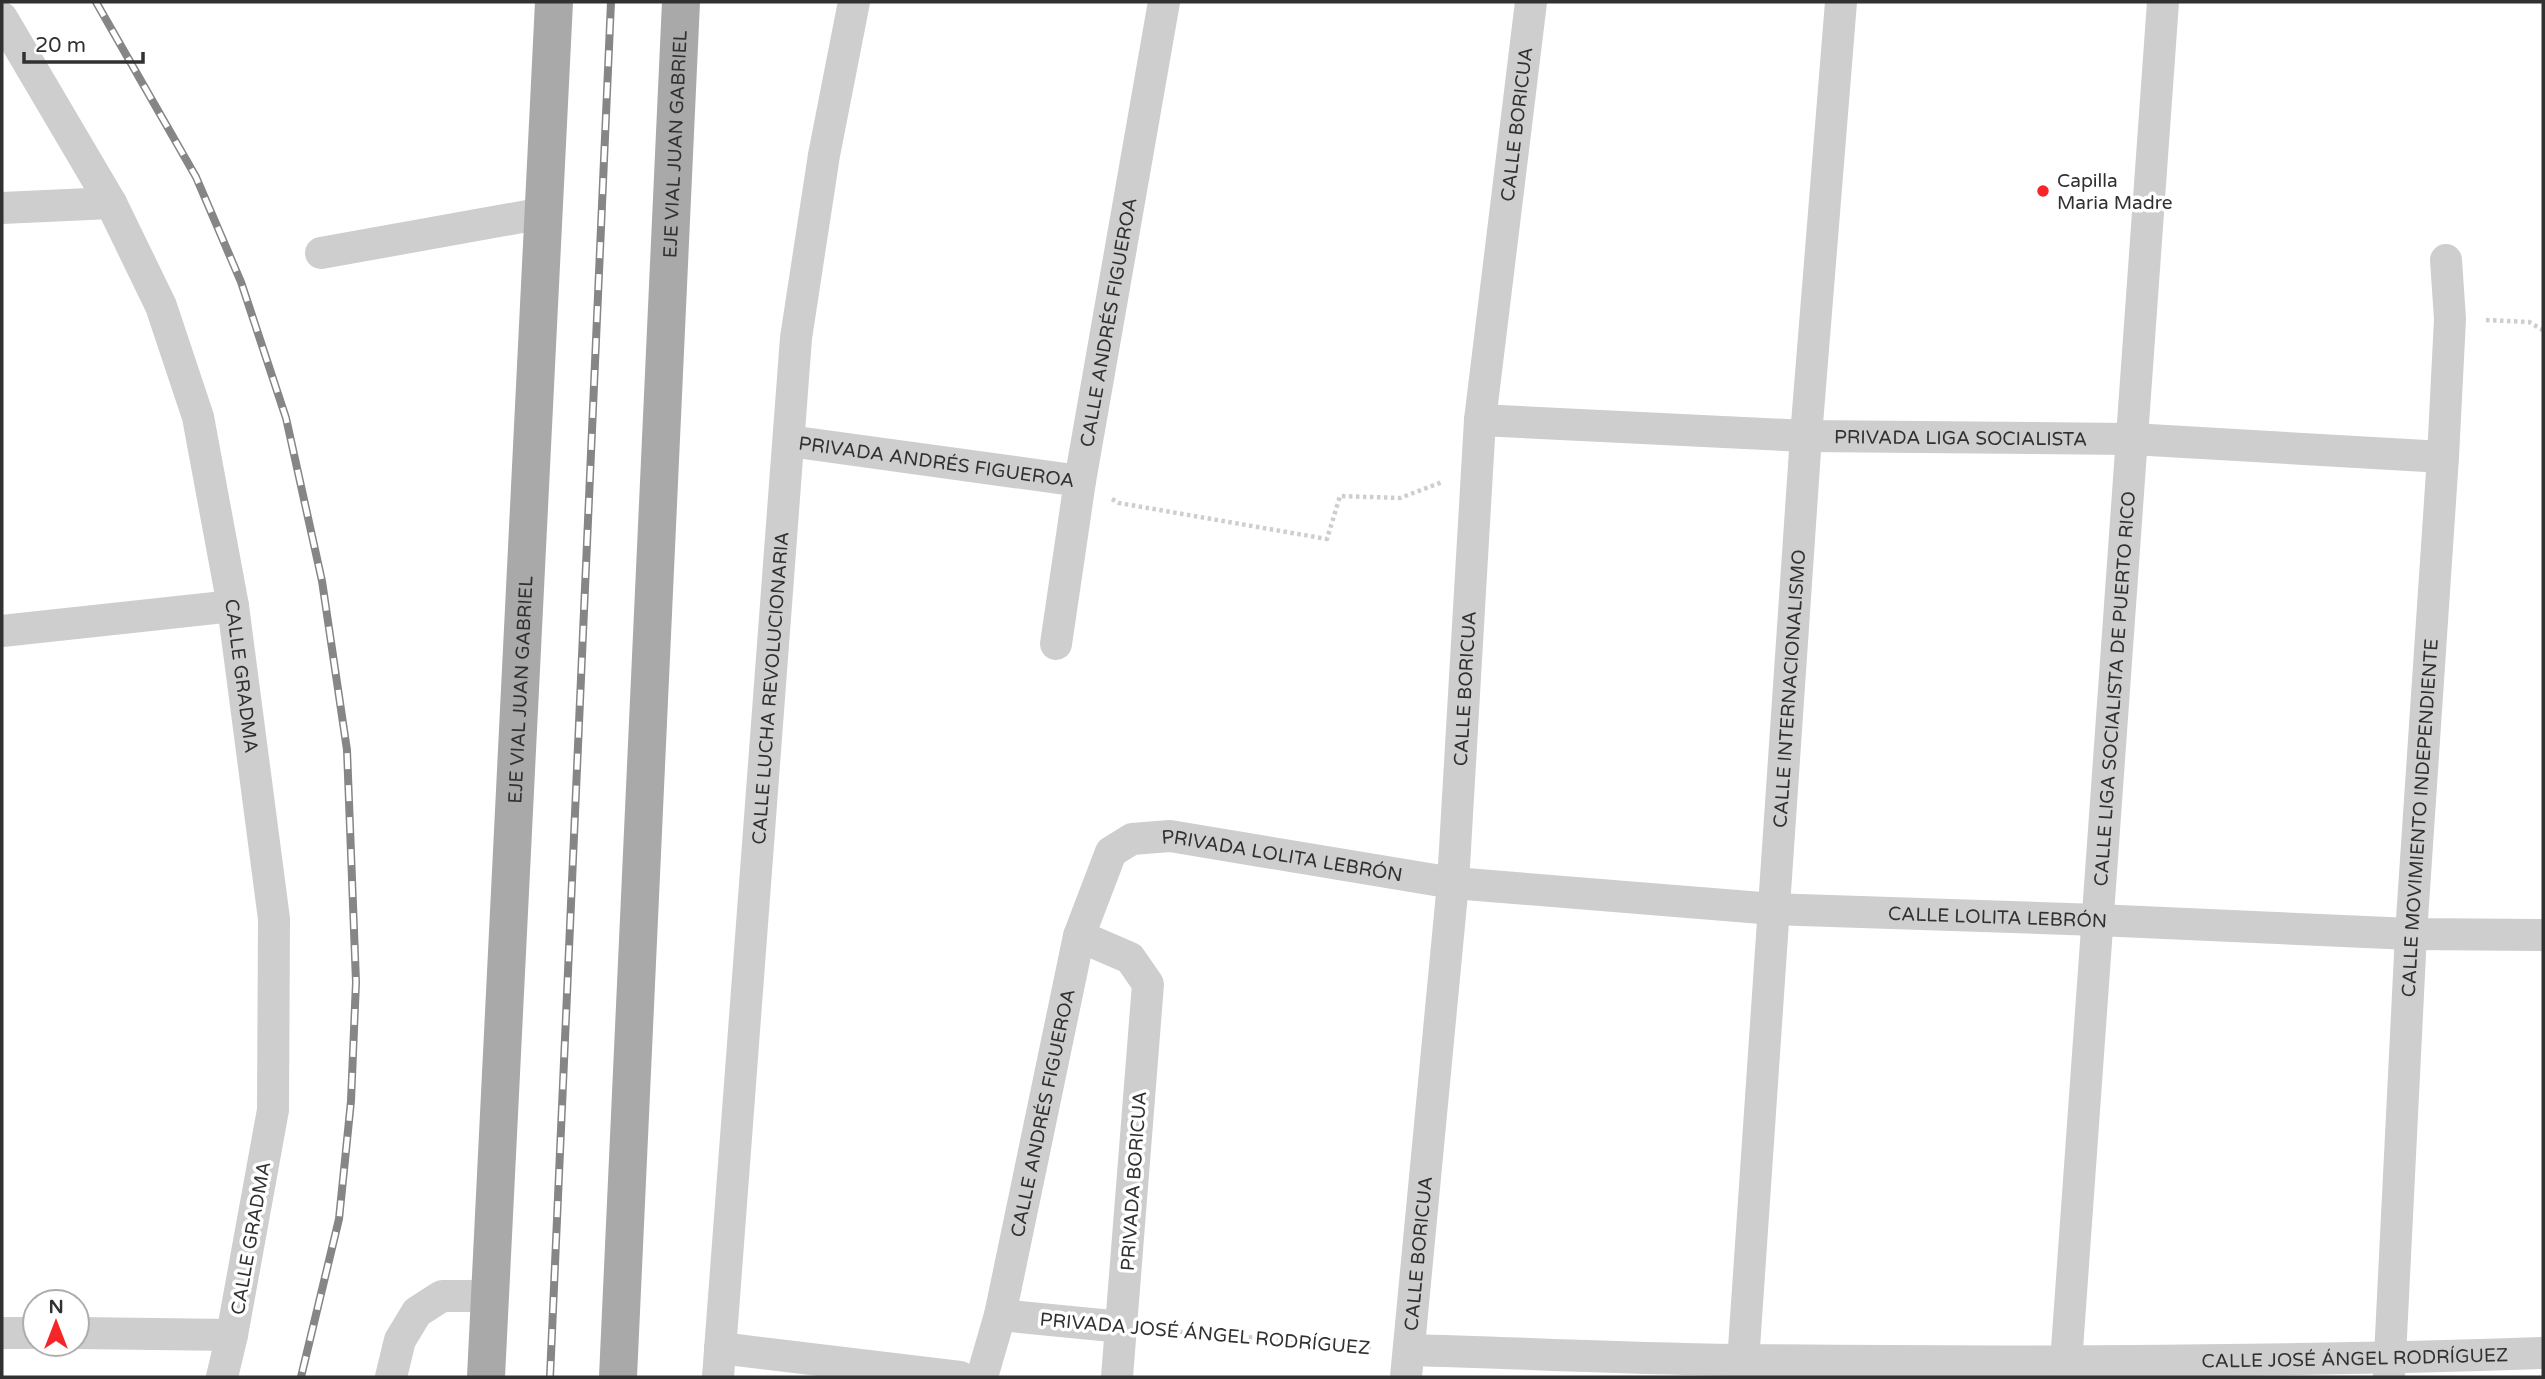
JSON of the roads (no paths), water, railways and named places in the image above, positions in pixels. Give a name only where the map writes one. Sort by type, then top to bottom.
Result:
[{"type":"main road","name":"EJE VIAL JUAN GABRIEL","points":[[486,1377],[554,2]]},
{"type":"main road","name":"EJE VIAL JUAN GABRIEL","points":[[618,1377],[681,2]]},
{"type":"street","name":"CALLE LUCHA REVOLUCIONARIA","points":[[719,1363],[796,338],[824,155],[854,2]]},
{"type":"street","name":"CALLE ANDRÉS FIGUEROA","points":[[1056,644],[1080,481],[1164,2]]},
{"type":"street","name":"CALLE BORICUA","points":[[1408,1364],[1453,883],[1480,420],[1531,2]]},
{"type":"street","name":"CALLE INTERNACIONALISMO","points":[[1742,1369],[1806,436],[1841,2]]},
{"type":"street","name":"CALLE LIGA SOCIALISTA DE PUERTO RICO","points":[[2065,1369],[2163,2]]},
{"type":"street","name":"CALLE GRADMA","points":[[2,18],[111,203],[161,306],[198,417],[233,606],[274,932],[273,1110],[222,1377]]},
{"type":"street","points":[[2,208],[111,203]]},
{"type":"street","points":[[321,253],[544,213]]},
{"type":"street","name":"CALLE MOVIMIENTO INDEPENDIENTE","points":[[2389,1368],[2411,934],[2443,457],[2450,319],[2446,260]]},
{"type":"street","name":"PRIVADA LIGA SOCIALISTA","points":[[1480,420],[1806,436],[2132,439],[2443,457]]},
{"type":"street","name":"PRIVADA ANDRÉS FIGUEROA","points":[[789,441],[1080,481]]},
{"type":"street","points":[[2,631],[233,606]]},
{"type":"street","name":"PRIVADA LOLITA LEBRÓN","points":[[1111,852],[1132,839],[1170,835],[1453,883]]},
{"type":"street","name":"CALLE ANDRÉS FIGUEROA","points":[[982,1377],[1000,1315],[1079,936],[1111,852]]},
{"type":"street","name":"CALLE LOLITA LEBRÓN","points":[[1453,883],[1774,909],[2411,934],[2543,935]]},
{"type":"street","name":"PRIVADA BORICUA","points":[[1079,936],[1130,958],[1147,984],[1117,1377]]},
{"type":"street","points":[[391,1377],[400,1340],[417,1312],[442,1296],[489,1296]]},
{"type":"street","name":"PRIVADA JOSÉ ÁNGEL RODRÍGUEZ","points":[[1000,1315],[1122,1327]]},
{"type":"street","points":[[2,1333],[21,1333]]},
{"type":"street","points":[[91,1333],[232,1335]]},
{"type":"street","name":"CALLE JOSÉ ÁNGEL RODRÍGUEZ","points":[[1408,1364],[1742,1369],[2389,1368],[2543,1353]]},
{"type":"street","points":[[719,1363],[960,1377]]},
{"type":"railway","points":[[96,2],[196,177],[241,282],[286,418],[322,581],[347,750],[356,982],[351,1101],[339,1219],[301,1377]]},
{"type":"railway","points":[[550,1377],[611,2]]},
{"type":"place","name":"Capilla Maria Madre","points":[[2043,191]]}]
